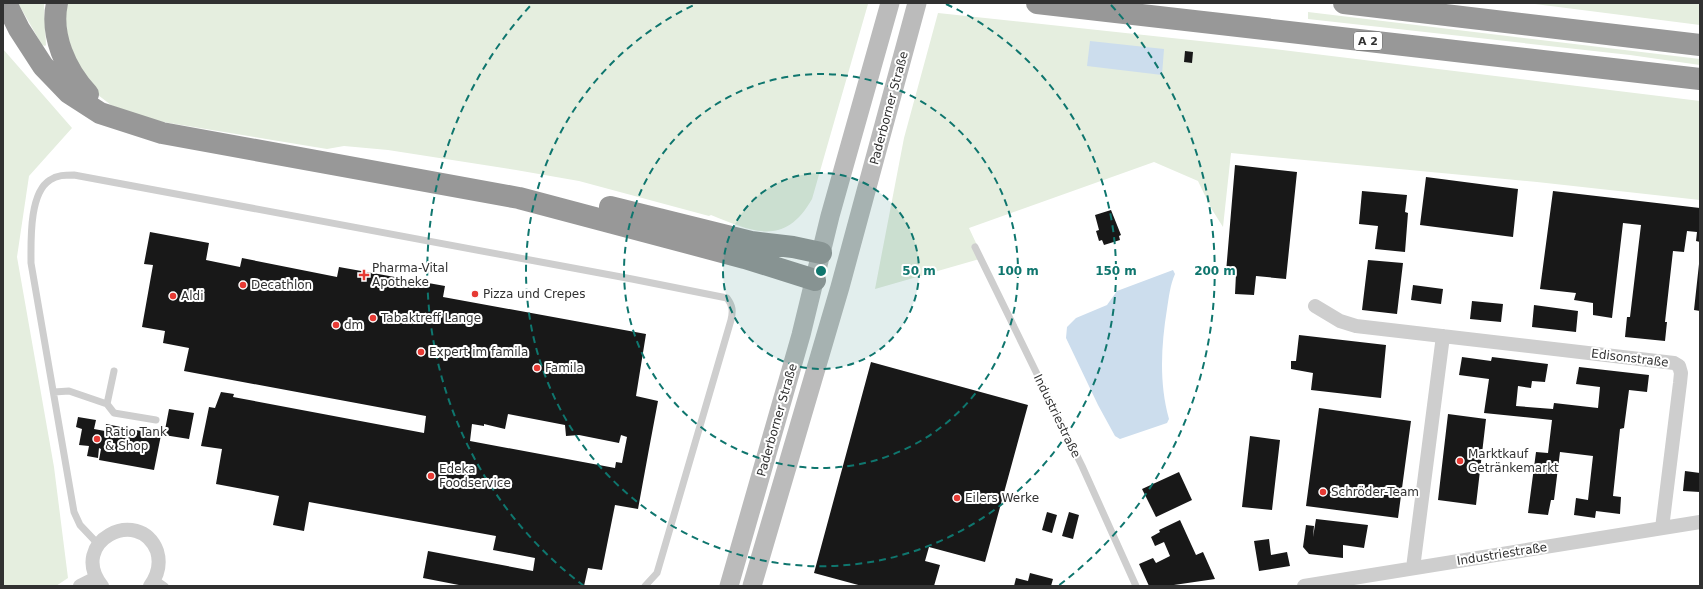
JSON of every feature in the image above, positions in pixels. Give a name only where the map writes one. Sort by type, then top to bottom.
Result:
[{"type":"highway","points":[[6,3],[19,29],[43,66],[69,93],[100,113],[162,133],[519,198],[745,258],[815,280]]},
{"type":"highway","points":[[57,3],[55,12],[57,38],[66,64],[77,83],[95,101],[122,120]]},
{"type":"highway","name":"A 2","points":[[1037,3],[1700,79]]},
{"type":"highway","points":[[1344,3],[1700,45]]},
{"type":"highway","points":[[308,160],[452,172],[533,187],[751,242],[793,246],[821,254]]},
{"type":"main road","name":"Paderborner Straße","points":[[729,586],[815,280],[830,216],[890,3]]},
{"type":"main road","name":"Paderborner Straße","points":[[752,586],[840,287],[917,3]]},
{"type":"main road","points":[[821,254],[847,260]]},
{"type":"main road","points":[[815,280],[840,287]]},
{"type":"street","name":"Edisonstraße","points":[[1315,306],[1340,320],[1356,326],[1664,361],[1674,363],[1679,366],[1681,373],[1680,383],[1662,528]]},
{"type":"street","points":[[1412,568],[1443,336]]},
{"type":"street","name":"Industriestraße","points":[[1304,586],[1700,522]]},
{"type":"street","points":[[80,586],[99,582],[93,558],[98,544],[106,536],[116,531],[127,530],[138,532],[148,538],[157,552],[159,568],[157,584]]},
{"type":"lane","points":[[98,544],[80,526],[74,512],[31,263],[30,234],[36,202],[42,187],[48,180],[63,175],[74,175],[727,298],[733,309],[731,320],[657,573],[645,586]]},
{"type":"lane","name":"Industriestraße","points":[[975,247],[1082,466],[1136,586]]},
{"type":"lane","points":[[108,404],[114,371]]},
{"type":"lane","points":[[54,392],[69,391],[108,404],[114,414],[156,420]]},
{"type":"green space","points":[[18,3],[44,3],[45,46],[42,45]]},
{"type":"green space","points":[[64,3],[868,4],[812,199],[802,214],[791,224],[779,230],[767,231],[754,230],[711,215],[709,216],[579,181],[388,150],[344,146],[327,149],[145,119],[111,105],[89,88],[69,53]]},
{"type":"green space","points":[[1527,3],[1700,3],[1700,25]]},
{"type":"green space","points":[[1308,12],[1700,59],[1700,65],[1630,55],[1308,19]]},
{"type":"green space","points":[[938,13],[1265,48],[1700,101],[1700,200],[1537,182],[1231,153],[1223,227],[1211,208],[1198,181],[1154,162],[969,228],[983,258],[875,289],[904,138]]},
{"type":"green space","points":[[3,49],[72,128],[29,176],[17,257],[54,467],[68,578],[56,586],[3,586]]},
{"type":"water","points":[[1090,41],[1164,49],[1162,75],[1087,66]]},
{"type":"water","points":[[1173,270],[1175,274],[1169,296],[1162,351],[1162,378],[1169,419],[1167,423],[1120,439],[1115,436],[1098,405],[1066,338],[1067,327],[1076,318],[1107,305],[1117,291]]},
{"type":"building","points":[[1185,51],[1193,52],[1192,63],[1184,62]]},
{"type":"building","points":[[1235,165],[1297,172],[1286,279],[1256,276],[1254,295],[1235,294],[1236,274],[1226,272]]},
{"type":"building","points":[[1426,177],[1518,189],[1513,237],[1420,225]]},
{"type":"building","points":[[1362,191],[1407,195],[1405,212],[1408,213],[1405,252],[1375,249],[1378,226],[1359,224]]},
{"type":"building","points":[[1553,191],[1700,208],[1700,242],[1696,241],[1697,232],[1687,231],[1684,252],[1673,251],[1665,322],[1667,322],[1665,341],[1625,337],[1627,317],[1630,317],[1641,225],[1623,223],[1612,318],[1593,315],[1593,303],[1574,300],[1576,293],[1540,289]]},
{"type":"building","points":[[1111,210],[1121,235],[1119,236],[1120,240],[1104,245],[1102,240],[1099,241],[1096,231],[1099,230],[1095,215]]},
{"type":"building","points":[[150,232],[209,243],[206,260],[240,267],[242,258],[337,277],[339,267],[445,286],[443,297],[646,334],[636,396],[658,401],[638,509],[615,505],[602,570],[588,568],[584,586],[464,586],[423,578],[428,551],[533,571],[535,558],[493,550],[496,536],[309,502],[304,531],[273,525],[279,496],[216,484],[222,449],[201,446],[209,407],[215,408],[221,392],[234,394],[233,397],[424,433],[426,416],[184,371],[189,348],[163,343],[165,331],[142,327],[153,265],[144,264]],"holes":[[[508,414],[565,425],[566,436],[579,435],[619,443],[621,435],[627,437],[622,463],[616,462],[615,468],[470,441],[472,424],[484,426],[484,424],[505,429]]]},
{"type":"building","points":[[1368,260],[1403,263],[1397,314],[1362,310]]},
{"type":"building","points":[[1700,264],[1700,311],[1694,310]]},
{"type":"building","points":[[1413,285],[1443,289],[1441,304],[1411,300]]},
{"type":"building","points":[[1472,301],[1503,304],[1501,322],[1470,319]]},
{"type":"building","points":[[1534,305],[1578,311],[1576,332],[1532,327]]},
{"type":"building","points":[[1299,335],[1386,345],[1381,398],[1311,390],[1313,373],[1291,369],[1291,361],[1296,361]]},
{"type":"building","points":[[1462,357],[1491,361],[1492,357],[1548,364],[1545,382],[1532,381],[1531,388],[1518,386],[1516,406],[1553,409],[1554,403],[1598,408],[1600,387],[1576,384],[1579,367],[1649,375],[1647,392],[1629,390],[1624,428],[1620,429],[1613,496],[1621,497],[1620,514],[1596,511],[1595,518],[1574,515],[1576,498],[1588,500],[1593,456],[1560,452],[1554,500],[1551,500],[1548,515],[1528,513],[1536,452],[1548,453],[1552,420],[1484,413],[1489,379],[1459,375]]},
{"type":"building","points":[[871,362],[1028,405],[985,562],[929,547],[925,561],[940,565],[934,586],[862,586],[814,573]]},
{"type":"building","points":[[1319,408],[1411,421],[1398,518],[1306,506]]},
{"type":"building","points":[[169,409],[194,413],[189,439],[164,435]]},
{"type":"building","points":[[1448,414],[1486,419],[1476,505],[1438,500]]},
{"type":"building","points":[[78,417],[96,420],[94,429],[105,431],[106,424],[161,435],[154,470],[99,460],[101,449],[99,448],[98,458],[87,456],[89,446],[79,445],[82,429],[76,427]]},
{"type":"building","points":[[1250,436],[1280,440],[1272,510],[1242,507]]},
{"type":"building","points":[[1685,471],[1700,473],[1700,492],[1683,491]]},
{"type":"building","points":[[1179,472],[1192,500],[1156,517],[1142,489]]},
{"type":"building","points":[[1047,512],[1057,515],[1052,533],[1042,530]]},
{"type":"building","points":[[1069,512],[1079,515],[1073,539],[1062,536]]},
{"type":"building","points":[[1316,519],[1368,525],[1364,548],[1343,545],[1343,558],[1309,554],[1303,547],[1306,525],[1314,526],[1313,537]]},
{"type":"building","points":[[1180,520],[1196,555],[1203,552],[1215,579],[1167,586],[1149,586],[1139,564],[1153,558],[1156,563],[1170,556],[1164,542],[1155,546],[1151,537],[1160,532],[1159,530]]},
{"type":"building","points":[[1269,539],[1271,555],[1287,552],[1290,566],[1259,571],[1254,541]]},
{"type":"building","points":[[1030,573],[1053,579],[1051,586],[1014,586],[1016,578],[1028,581]]},
{"type":"place","name":"Pharma-Vital Apotheke","points":[[364,275]]},
{"type":"place","name":"Decathlon","points":[[243,285]]},
{"type":"place","name":"Pizza und Crepes","points":[[475,294]]},
{"type":"place","name":"Aldi","points":[[173,296]]},
{"type":"place","name":"Tabaktreff Lange","points":[[373,318]]},
{"type":"place","name":"dm","points":[[336,325]]},
{"type":"place","name":"Expert im famila","points":[[421,352]]},
{"type":"place","name":"Famila","points":[[537,368]]},
{"type":"place","name":"Ratio Tank & Shop","points":[[97,439]]},
{"type":"place","name":"Marktkauf Getränkemarkt","points":[[1460,461]]},
{"type":"place","name":"Edeka Foodservice","points":[[431,476]]},
{"type":"place","name":"Schröder-Team","points":[[1323,492]]},
{"type":"place","name":"Eilers Werke","points":[[957,498]]}]
